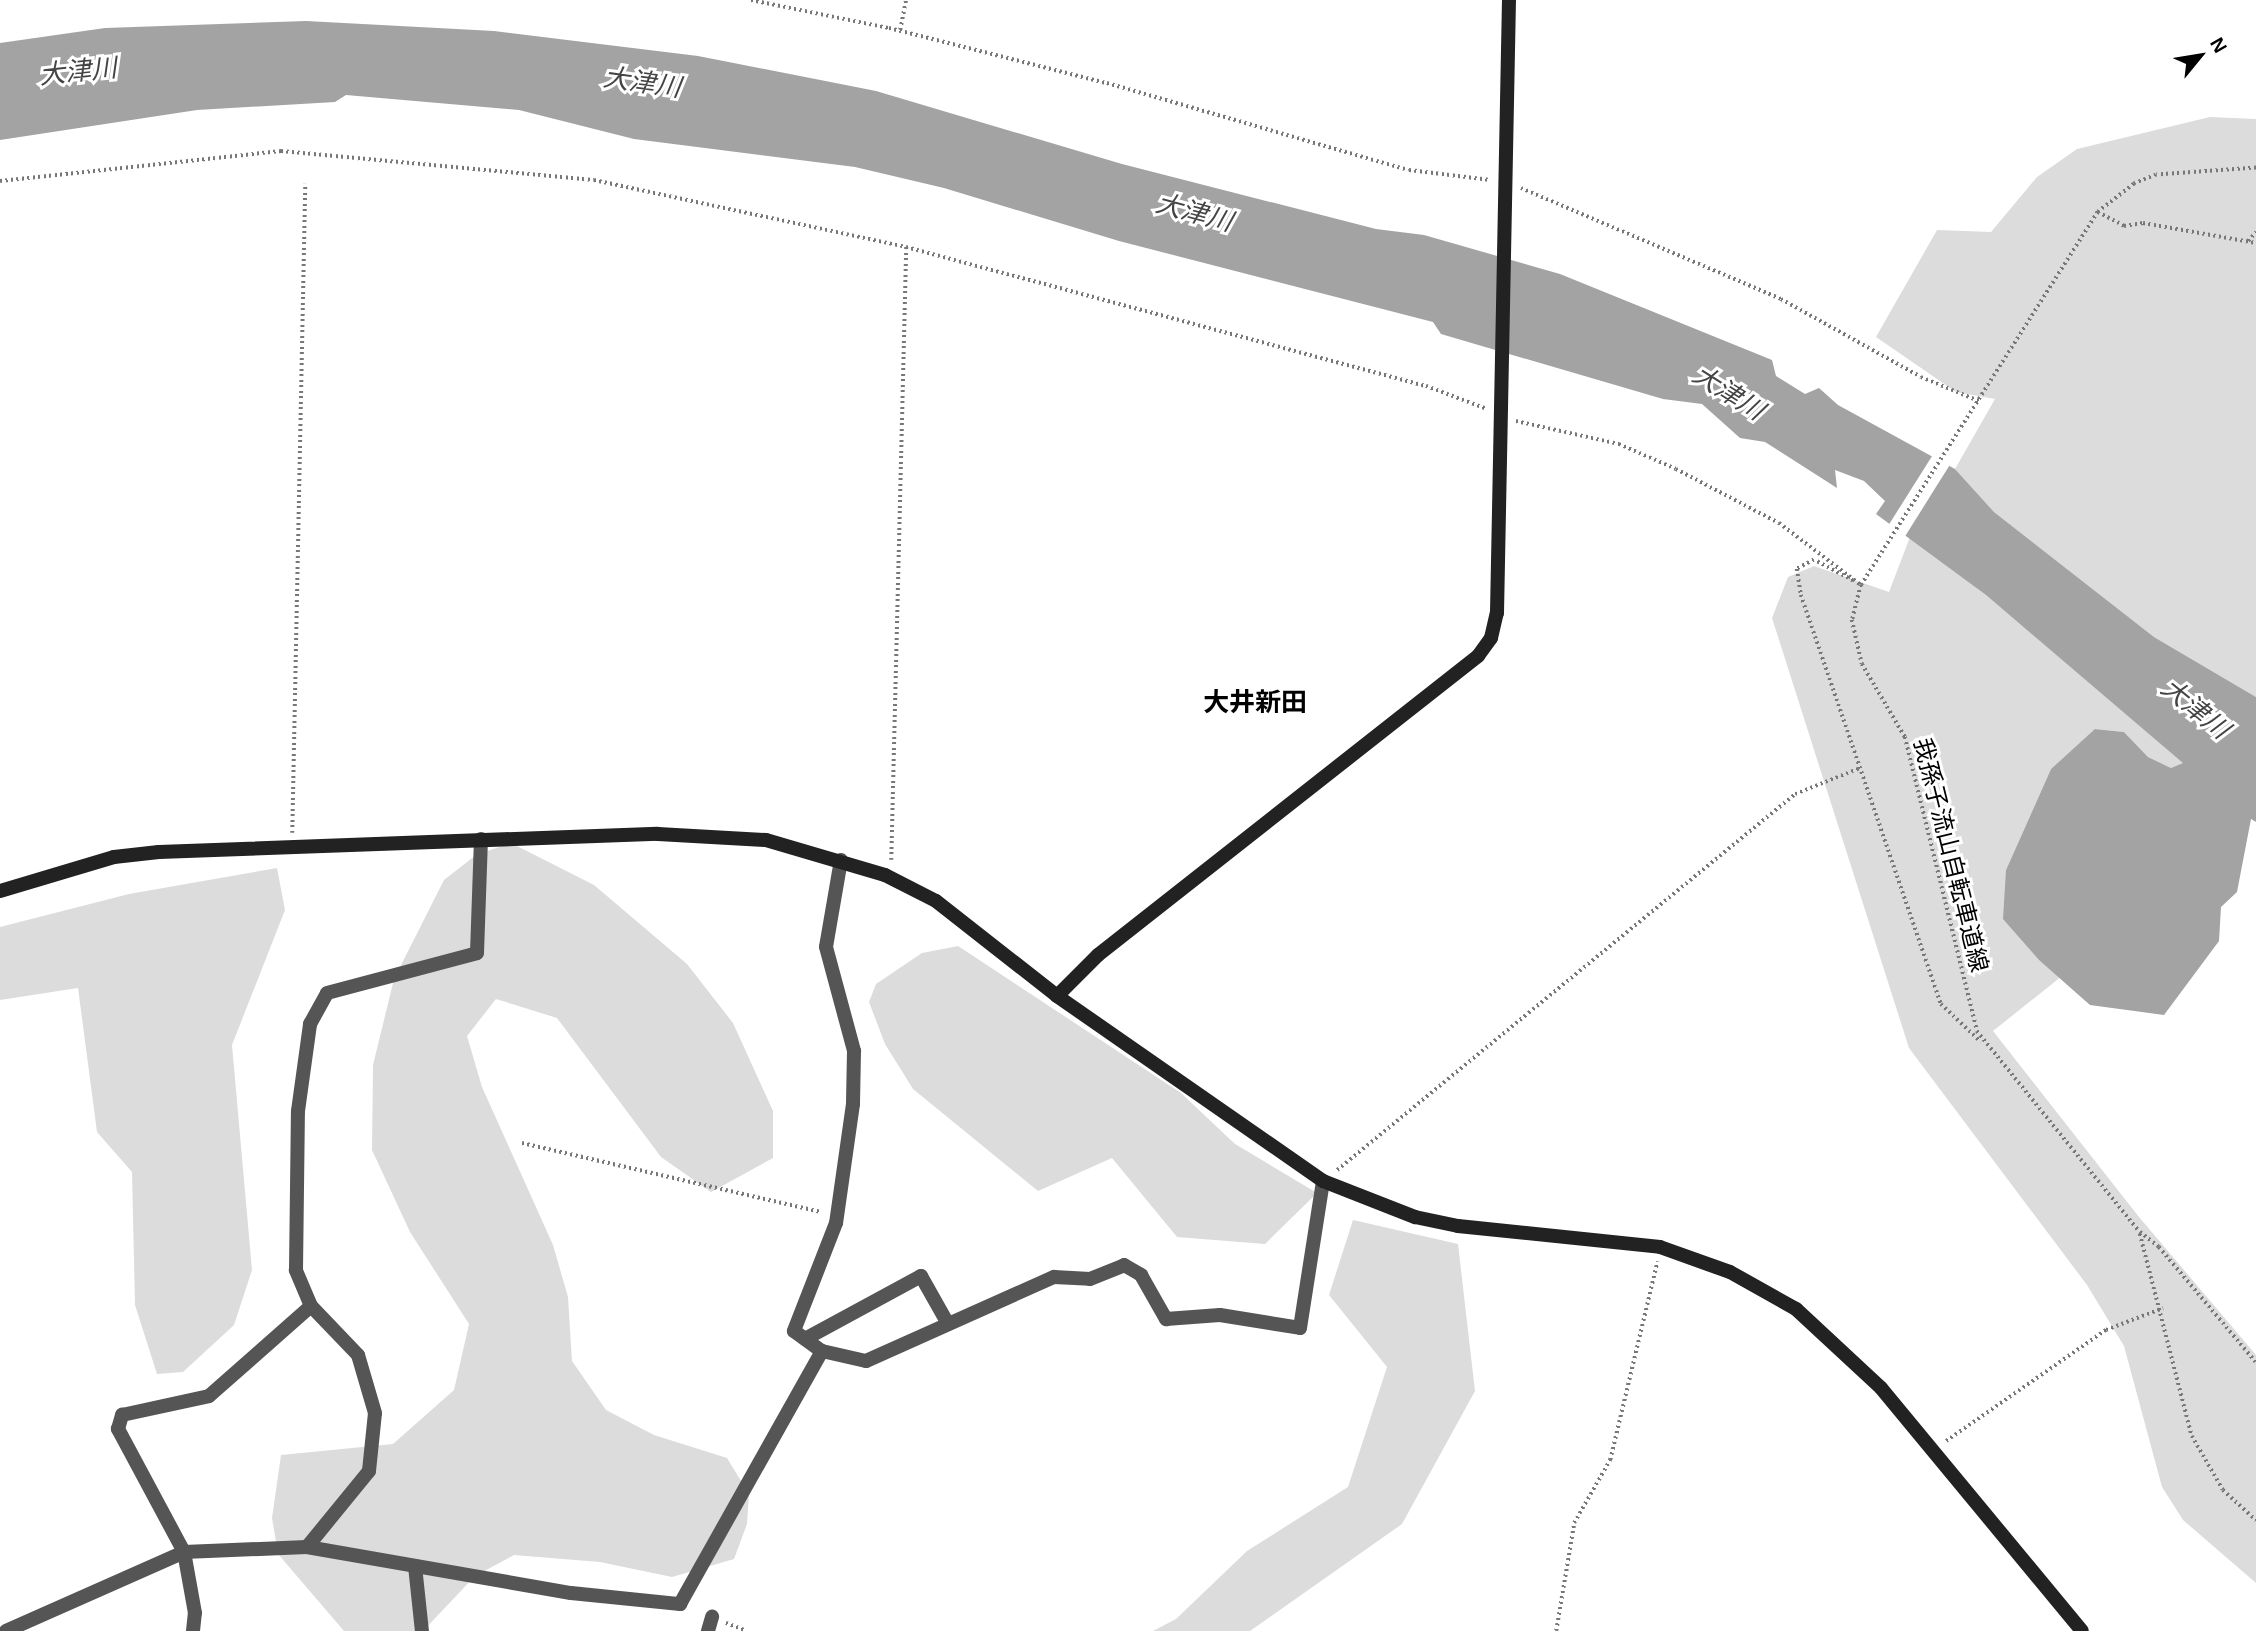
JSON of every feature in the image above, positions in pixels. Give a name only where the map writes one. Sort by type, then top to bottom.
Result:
[{"type":"street","points":[[1057,996],[1098,955],[1478,656],[1497,613],[1509,0]]},
{"type":"street","points":[[0,891],[114,857],[291,843],[481,839],[713,836],[766,840],[885,875],[936,901],[1057,996],[1323,1181],[1415,1217],[1458,1226],[1660,1247],[1762,1288],[1826,1332],[1932,1450],[2082,1631]]},
{"type":"street","points":[[307,1547],[369,1471],[375,1413],[358,1355],[311,1306],[296,1270],[298,1111],[310,1024],[327,993],[477,953],[481,839]]},
{"type":"street","points":[[841,860],[826,947],[854,1051],[853,1104],[837,1216],[794,1331],[822,1351],[866,1360],[1054,1277],[1090,1279],[1124,1265],[1140,1275],[1166,1319],[1220,1315],[1300,1328],[1323,1181]]},
{"type":"street","points":[[805,1339],[921,1276],[948,1324]]},
{"type":"street","points":[[193,1631],[195,1613],[184,1552],[118,1429],[122,1415],[209,1396],[311,1306]]},
{"type":"street","points":[[6,1631],[184,1552],[307,1547],[571,1593],[680,1604],[822,1351]]},
{"type":"street","points":[[415,1566],[422,1631]]},
{"type":"path","points":[[751,0],[901,30],[1107,83],[1343,154],[1409,170],[1506,182],[1750,284],[1921,377],[1979,401]]},
{"type":"path","points":[[901,30],[906,0]]},
{"type":"path","points":[[0,181],[281,151],[594,180],[906,247],[1426,386],[1502,415],[1619,444],[1675,469],[1779,523],[1861,585]]},
{"type":"path","name":"我孫子流山自転車道線","points":[[2256,168],[2156,175],[2134,184],[2098,212],[1861,585],[1854,601],[1853,643],[1905,737],[1971,1015],[1985,1046],[2140,1232],[2159,1247],[2256,1362]]},
{"type":"path","points":[[291,843],[305,184]]},
{"type":"path","points":[[2098,212],[2124,226],[2143,223],[2256,243]]},
{"type":"path","points":[[2247,242],[2256,232]]},
{"type":"path","points":[[885,875],[891,859],[906,247]]},
{"type":"path","points":[[1861,585],[1814,561],[1797,569],[1860,768],[1941,1004],[1985,1046]]},
{"type":"path","points":[[1323,1181],[1795,794],[1860,768]]},
{"type":"path","points":[[522,1143],[837,1216]]},
{"type":"path","points":[[2140,1232],[2163,1308],[2183,1406],[2202,1458],[2223,1490],[2256,1520]]},
{"type":"path","points":[[1556,1631],[1574,1523],[1610,1460],[1660,1247]]},
{"type":"path","points":[[1932,1450],[2106,1330],[2163,1308]]},
{"type":"shaded area","points":[[2210,117],[2256,119],[2256,697],[2154,637],[1994,512],[1955,469],[1995,399],[1956,392],[1876,337],[1937,230],[1991,232],[2037,177],[2077,149]]},
{"type":"shaded area","points":[[1910,537],[1986,595],[2184,763],[2171,768],[2148,757],[2124,732],[2096,729],[2051,769],[2006,870],[2039,960],[2062,976],[1993,1031],[2139,1217],[2256,1355],[2256,1583],[2183,1520],[2162,1487],[2124,1346],[2087,1285],[1909,1048],[1772,618],[1788,577],[1814,566],[1889,592]]},
{"type":"shaded area","points":[[511,843],[594,885],[687,964],[733,1023],[773,1111],[773,1158],[711,1192],[661,1157],[557,1018],[496,999],[467,1036],[482,1087],[553,1245],[568,1297],[572,1361],[606,1410],[654,1435],[727,1458],[749,1494],[747,1524],[734,1559],[672,1577],[600,1562],[514,1555],[475,1576],[423,1631],[344,1631],[278,1554],[272,1518],[281,1455],[393,1444],[454,1390],[469,1324],[410,1232],[372,1150],[373,1065],[394,979],[444,880],[476,855]]},
{"type":"shaded area","points":[[277,868],[285,910],[232,1045],[252,1270],[234,1325],[183,1372],[157,1374],[135,1305],[132,1172],[97,1132],[78,988],[0,1000],[0,927],[129,894]]},
{"type":"shaded area","points":[[958,946],[1181,1093],[1235,1144],[1317,1193],[1265,1244],[1177,1237],[1112,1158],[1038,1191],[913,1089],[885,1044],[869,1002],[876,984],[922,953]]},
{"type":"shaded area","points":[[1353,1220],[1458,1244],[1475,1391],[1402,1524],[1250,1631],[1153,1631],[1176,1619],[1247,1551],[1348,1487],[1387,1367],[1329,1295]]},
{"type":"water","name":"大津川","points":[[306,21],[494,31],[698,56],[876,91],[1122,164],[1376,229],[1424,235],[1560,274],[1772,360],[1776,376],[1805,394],[1819,388],[1838,405],[1955,469],[1994,512],[2154,637],[2256,697],[2256,822],[2251,819],[2237,892],[2221,907],[2219,941],[2164,1015],[2090,1005],[2039,960],[2003,919],[2006,870],[2051,769],[2095,729],[2124,732],[2148,757],[2171,768],[2183,763],[1986,595],[1876,514],[1885,501],[1864,481],[1835,470],[1837,488],[1765,442],[1740,438],[1702,404],[1663,399],[1441,334],[1433,322],[1119,241],[944,188],[855,167],[634,139],[519,110],[346,95],[335,102],[197,110],[0,140],[0,43],[105,28]]},
{"type":"pier","points":[[1934,453],[1951,463],[1904,538],[1888,526]]},
{"type":"district","name":"大井新田","points":[[1255,703]]}]
